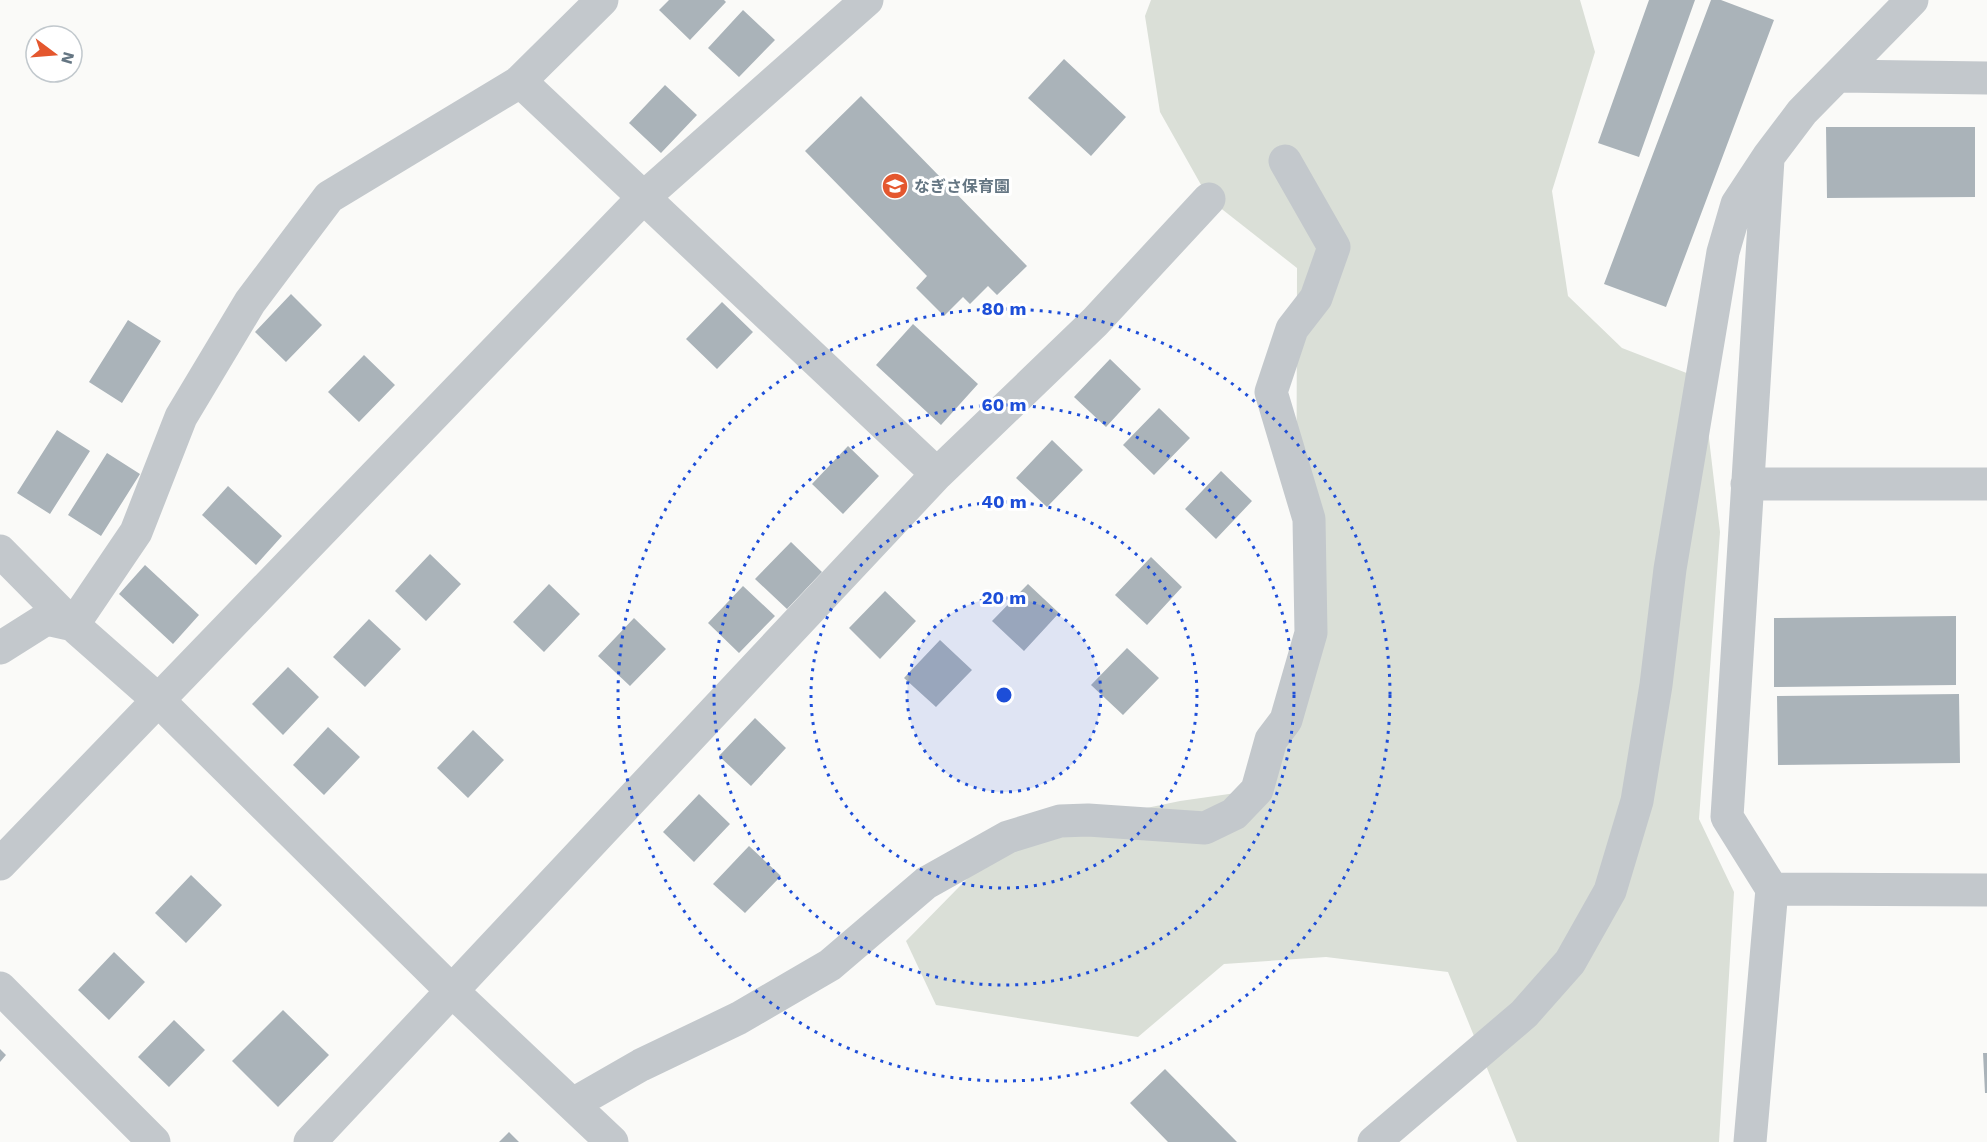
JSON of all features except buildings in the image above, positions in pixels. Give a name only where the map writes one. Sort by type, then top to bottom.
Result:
[{"type":"street","points":[[73,625],[136,532],[181,417],[238,321],[329,197],[520,81],[602,0]]},
{"type":"street","points":[[0,864],[643,198],[867,0]]},
{"type":"street","points":[[1374,1142],[1524,1014],[1570,962],[1610,891],[1637,801],[1656,685],[1670,569],[1723,252],[1737,204],[1768,157],[1802,112],[1912,0]]},
{"type":"street","points":[[1839,76],[1987,78]]},
{"type":"street","points":[[520,81],[937,474]]},
{"type":"street","points":[[1750,1142],[1772,889],[1727,817],[1768,157]]},
{"type":"street","points":[[573,1104],[641,1065],[740,1018],[830,965],[926,883],[1008,837],[1060,821],[1088,820],[1205,828],[1234,814],[1257,790],[1271,740],[1286,720],[1311,633],[1309,519],[1271,392],[1292,329],[1316,298],[1334,247],[1285,161]]},
{"type":"street","points":[[310,1142],[937,474],[1095,322],[1209,200]]},
{"type":"street","points":[[1747,484],[1987,484]]},
{"type":"street","points":[[0,551],[73,625],[157,699],[452,991],[612,1142]]},
{"type":"street","points":[[0,648],[46,619],[73,625]]},
{"type":"street","points":[[1772,889],[1987,890]]},
{"type":"street","points":[[0,988],[154,1142]]},
{"type":"shaded area","points":[[1151,0],[1580,0],[1595,52],[1552,191],[1568,296],[1622,348],[1702,379],[1720,532],[1699,819],[1734,892],[1719,1142],[1517,1142],[1448,972],[1326,957],[1224,964],[1138,1037],[936,1005],[906,941],[1008,837],[1180,801],[1257,790],[1296,685],[1297,268],[1209,199],[1160,112],[1145,16]]},
{"type":"place","name":"なぎさ保育園","points":[[895,186]]}]
